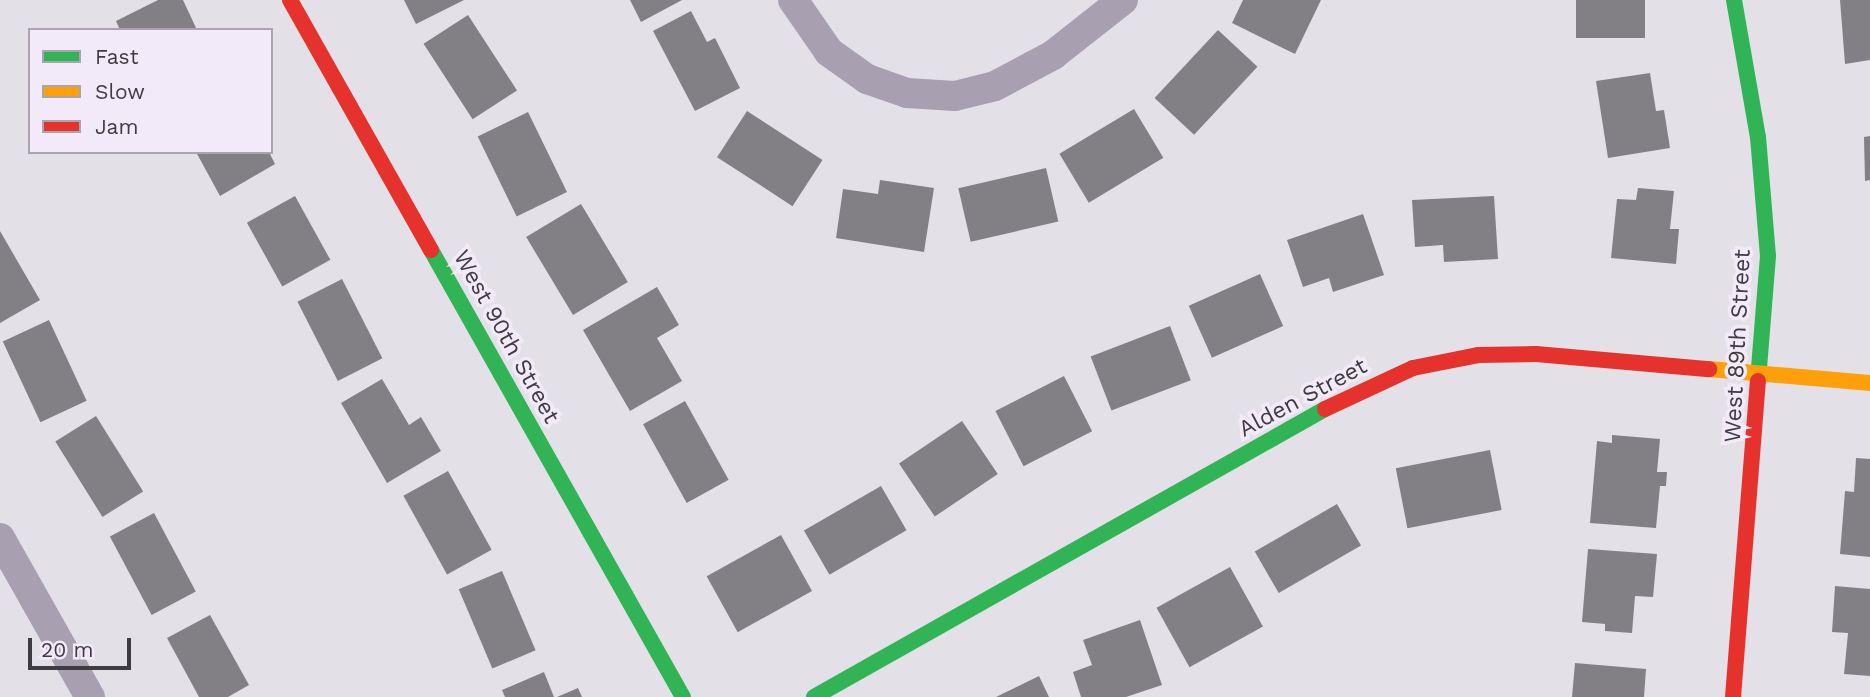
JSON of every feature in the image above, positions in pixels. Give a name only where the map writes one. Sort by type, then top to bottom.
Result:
[{"type":"street","name":"West 90th Street","points":[[290,0],[683,697]]},
{"type":"street","points":[[793,0],[829,51],[867,79],[907,93],[955,96],[995,86],[1053,55],[1123,0]]},
{"type":"street","name":"West 89th Street","points":[[1733,697],[1761,373],[1768,256],[1764,183],[1734,0]]},
{"type":"street","name":"Alden Street","points":[[814,697],[1342,400],[1413,368],[1478,355],[1536,354],[1870,383]]},
{"type":"street","points":[[0,538],[90,697]]},
{"type":"building","points":[[158,0],[183,0],[196,28],[119,28],[116,21]]},
{"type":"building","points":[[404,0],[464,0],[416,24]]},
{"type":"building","points":[[630,0],[682,0],[641,22]]},
{"type":"building","points":[[1243,0],[1321,0],[1295,54],[1232,23]]},
{"type":"building","points":[[1576,0],[1645,0],[1645,38],[1576,38]]},
{"type":"building","points":[[1840,0],[1870,0],[1870,60],[1845,64]]},
{"type":"building","points":[[691,11],[707,42],[715,38],[740,88],[695,111],[653,31]]},
{"type":"building","points":[[468,15],[517,90],[473,119],[424,44]]},
{"type":"building","points":[[1218,30],[1257,67],[1194,135],[1155,98]]},
{"type":"building","points":[[1650,73],[1656,111],[1664,110],[1670,148],[1608,158],[1596,81]]},
{"type":"building","points":[[1134,109],[1163,158],[1089,203],[1059,154]]},
{"type":"building","points":[[747,111],[822,160],[793,206],[717,157]]},
{"type":"building","points":[[528,112],[567,192],[517,217],[478,137]]},
{"type":"building","points":[[1870,136],[1870,180],[1865,181],[1864,137]]},
{"type":"building","points":[[197,154],[270,154],[275,164],[220,196]]},
{"type":"building","points":[[1046,168],[1058,222],[971,242],[958,188]]},
{"type":"building","points":[[880,180],[934,188],[924,252],[836,238],[843,189],[878,194]]},
{"type":"building","points":[[1638,188],[1674,191],[1670,229],[1679,229],[1676,264],[1611,258],[1617,199],[1636,200]]},
{"type":"building","points":[[295,196],[330,260],[282,287],[247,223]]},
{"type":"building","points":[[1494,196],[1498,259],[1444,262],[1443,245],[1415,247],[1412,200]]},
{"type":"building","points":[[581,204],[628,282],[573,315],[526,237]]},
{"type":"building","points":[[1363,214],[1384,275],[1333,292],[1329,278],[1303,287],[1287,240]]},
{"type":"building","points":[[0,231],[40,300],[0,323]]},
{"type":"building","points":[[1260,274],[1283,326],[1212,358],[1189,306]]},
{"type":"building","points":[[342,279],[382,358],[338,381],[297,302]]},
{"type":"building","points":[[657,287],[679,325],[657,338],[682,381],[630,411],[583,330]]},
{"type":"building","points":[[49,320],[87,401],[40,422],[3,342]]},
{"type":"building","points":[[1170,326],[1191,380],[1111,411],[1091,356]]},
{"type":"building","points":[[1064,376],[1092,431],[1024,466],[995,411]]},
{"type":"building","points":[[382,379],[409,425],[421,417],[441,451],[387,483],[341,403]]},
{"type":"building","points":[[685,401],[729,480],[687,503],[643,424]]},
{"type":"building","points":[[96,416],[143,491],[102,517],[55,441]]},
{"type":"building","points":[[962,421],[998,474],[935,517],[899,463]]},
{"type":"building","points":[[1612,435],[1660,439],[1657,472],[1667,472],[1666,486],[1660,486],[1656,528],[1590,523],[1597,441],[1612,443]]},
{"type":"building","points":[[1490,450],[1502,510],[1407,528],[1396,468]]},
{"type":"building","points":[[1856,458],[1870,459],[1870,557],[1840,554],[1845,491],[1854,492]]},
{"type":"building","points":[[448,471],[492,550],[447,574],[403,496]]},
{"type":"building","points":[[881,486],[906,530],[829,575],[804,530]]},
{"type":"building","points":[[1337,504],[1361,546],[1279,593],[1255,552]]},
{"type":"building","points":[[154,513],[196,592],[152,615],[110,536]]},
{"type":"building","points":[[781,535],[812,591],[738,632],[707,576]]},
{"type":"building","points":[[1588,549],[1657,554],[1653,597],[1635,596],[1632,633],[1605,631],[1605,624],[1582,622]]},
{"type":"building","points":[[1230,567],[1263,626],[1189,667],[1157,608]]},
{"type":"building","points":[[502,571],[536,650],[492,669],[459,589]]},
{"type":"building","points":[[1835,586],[1870,589],[1870,676],[1844,674],[1848,633],[1832,632]]},
{"type":"building","points":[[210,615],[249,685],[228,697],[199,697],[167,638]]},
{"type":"building","points":[[1140,620],[1162,685],[1126,697],[1081,697],[1073,672],[1092,665],[1083,640]]},
{"type":"building","points":[[1575,663],[1646,669],[1644,697],[1572,697]]},
{"type":"building","points":[[544,672],[554,697],[505,697],[502,690]]},
{"type":"building","points":[[1039,676],[1049,697],[996,697]]},
{"type":"building","points":[[578,688],[582,697],[557,697]]},
{"type":"traffic: fast","points":[[1734,0],[1758,137],[1768,256],[1758,381]]},
{"type":"traffic: fast","points":[[431,250],[683,697]]},
{"type":"traffic: fast","points":[[814,697],[1325,409]]},
{"type":"traffic: slow","points":[[1709,369],[1870,383]]},
{"type":"traffic: jam","points":[[290,0],[431,250]]},
{"type":"traffic: jam","points":[[1325,409],[1413,368],[1478,355],[1536,354],[1709,369]]},
{"type":"traffic: jam","points":[[1733,697],[1758,381]]}]
